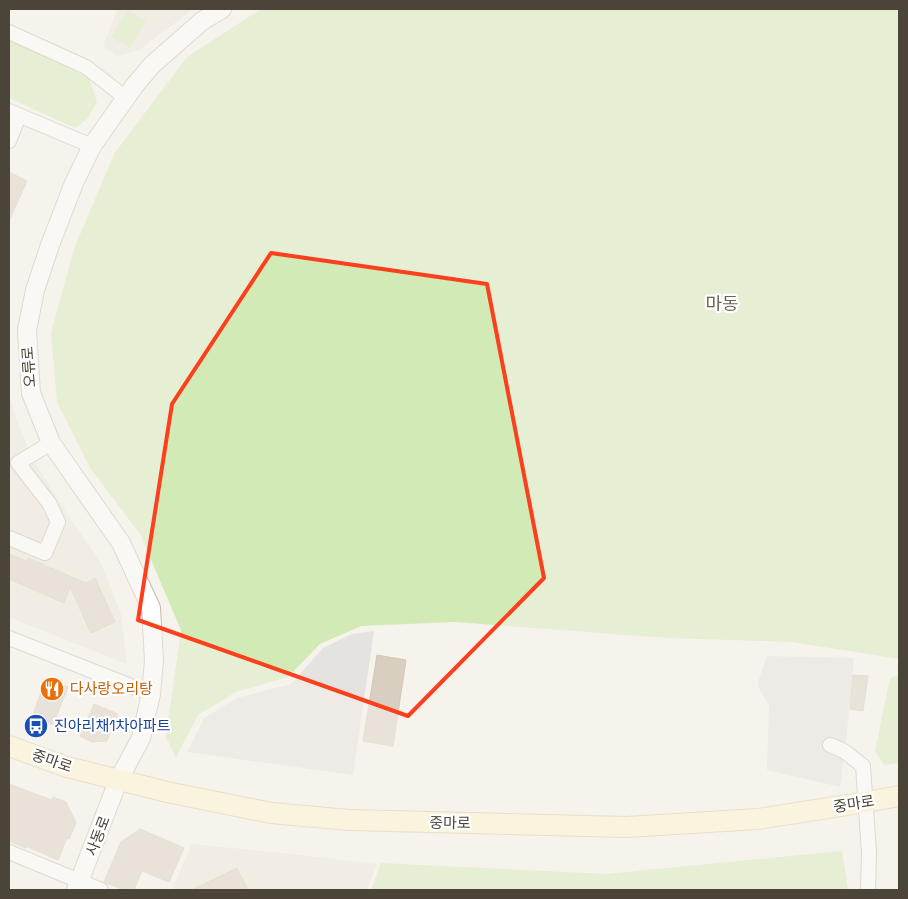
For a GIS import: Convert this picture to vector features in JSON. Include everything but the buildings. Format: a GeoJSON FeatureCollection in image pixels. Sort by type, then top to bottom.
{"type":"FeatureCollection","features":[{"type":"Feature","properties":{"kind":"main road","name":"중마로"},"geometry":{"type":"LineString","coordinates":[[9,746],[68,767],[167,792],[271,814],[349,820],[626,827],[758,819],[899,796]]}},
{"type":"Feature","properties":{"kind":"street","name":"오류로"},"geometry":{"type":"LineString","coordinates":[[118,781],[141,738],[151,694],[154,660],[151,608],[120,543],[51,443],[31,393],[27,330],[35,290],[50,245],[74,184],[92,146],[135,85],[152,65],[202,21],[222,9]]}},
{"type":"Feature","properties":{"kind":"street"},"geometry":{"type":"LineString","coordinates":[[9,32],[86,67],[126,98]]}},
{"type":"Feature","properties":{"kind":"street"},"geometry":{"type":"LineString","coordinates":[[9,141],[14,114],[92,146]]}},
{"type":"Feature","properties":{"kind":"street"},"geometry":{"type":"LineString","coordinates":[[9,538],[45,553],[58,522],[49,503],[18,463],[51,443]]}},
{"type":"Feature","properties":{"kind":"street"},"geometry":{"type":"LineString","coordinates":[[9,638],[151,694]]}},
{"type":"Feature","properties":{"kind":"street"},"geometry":{"type":"LineString","coordinates":[[830,745],[844,751],[864,766],[870,853],[868,889]]}},
{"type":"Feature","properties":{"kind":"street","name":"사동로"},"geometry":{"type":"LineString","coordinates":[[78,886],[118,781]]}},
{"type":"Feature","properties":{"kind":"street"},"geometry":{"type":"LineString","coordinates":[[9,854],[78,886],[101,890]]}},
{"type":"Feature","properties":{"kind":"highlighted area"},"geometry":{"type":"Polygon","coordinates":[[[271,253],[487,284],[544,578],[408,716],[138,620],[172,404],[271,253]]]}},
{"type":"Feature","properties":{"kind":"shaded area"},"geometry":{"type":"Polygon","coordinates":[[[118,9],[193,9],[139,50],[117,56],[103,46],[118,9]]]}},
{"type":"Feature","properties":{"kind":"shaded area"},"geometry":{"type":"Polygon","coordinates":[[[9,396],[32,458],[101,563],[121,614],[127,664],[9,617],[9,396]]]}},
{"type":"Feature","properties":{"kind":"shaded area"},"geometry":{"type":"Polygon","coordinates":[[[374,631],[353,775],[187,752],[204,718],[237,698],[291,684],[323,648],[352,634],[374,631]]]}},
{"type":"Feature","properties":{"kind":"shaded area"},"geometry":{"type":"Polygon","coordinates":[[[767,656],[854,658],[840,787],[767,770],[769,706],[757,685],[767,656]]]}},
{"type":"Feature","properties":{"kind":"shaded area"},"geometry":{"type":"Polygon","coordinates":[[[192,844],[377,864],[367,890],[172,890],[192,844]]]}},
{"type":"Feature","properties":{"kind":"green space"},"geometry":{"type":"Polygon","coordinates":[[[261,9],[899,9],[899,659],[792,642],[667,638],[455,622],[361,626],[320,644],[288,677],[236,692],[198,715],[176,757],[166,737],[181,630],[140,534],[90,468],[57,402],[51,333],[74,249],[114,154],[187,57],[261,9]]]}},
{"type":"Feature","properties":{"kind":"green space"},"geometry":{"type":"Polygon","coordinates":[[[127,10],[146,21],[130,48],[111,37],[127,10]]]}},
{"type":"Feature","properties":{"kind":"green space"},"geometry":{"type":"Polygon","coordinates":[[[9,38],[89,78],[97,102],[87,119],[75,128],[9,98],[9,38]]]}},
{"type":"Feature","properties":{"kind":"green space"},"geometry":{"type":"Polygon","coordinates":[[[899,675],[899,763],[884,765],[875,751],[890,678],[899,675]]]}},
{"type":"Feature","properties":{"kind":"green space"},"geometry":{"type":"Polygon","coordinates":[[[842,851],[848,890],[371,890],[381,863],[606,874],[842,851]]]}},
{"type":"Feature","properties":{"kind":"place","name":"다사랑오리탕"},"geometry":{"type":"Point","coordinates":[52,689]}},
{"type":"Feature","properties":{"kind":"place","name":"진아리채1차아파트"},"geometry":{"type":"Point","coordinates":[36,726]}},
{"type":"Feature","properties":{"kind":"district","name":"마동"},"geometry":{"type":"Point","coordinates":[722,304]}}]}
